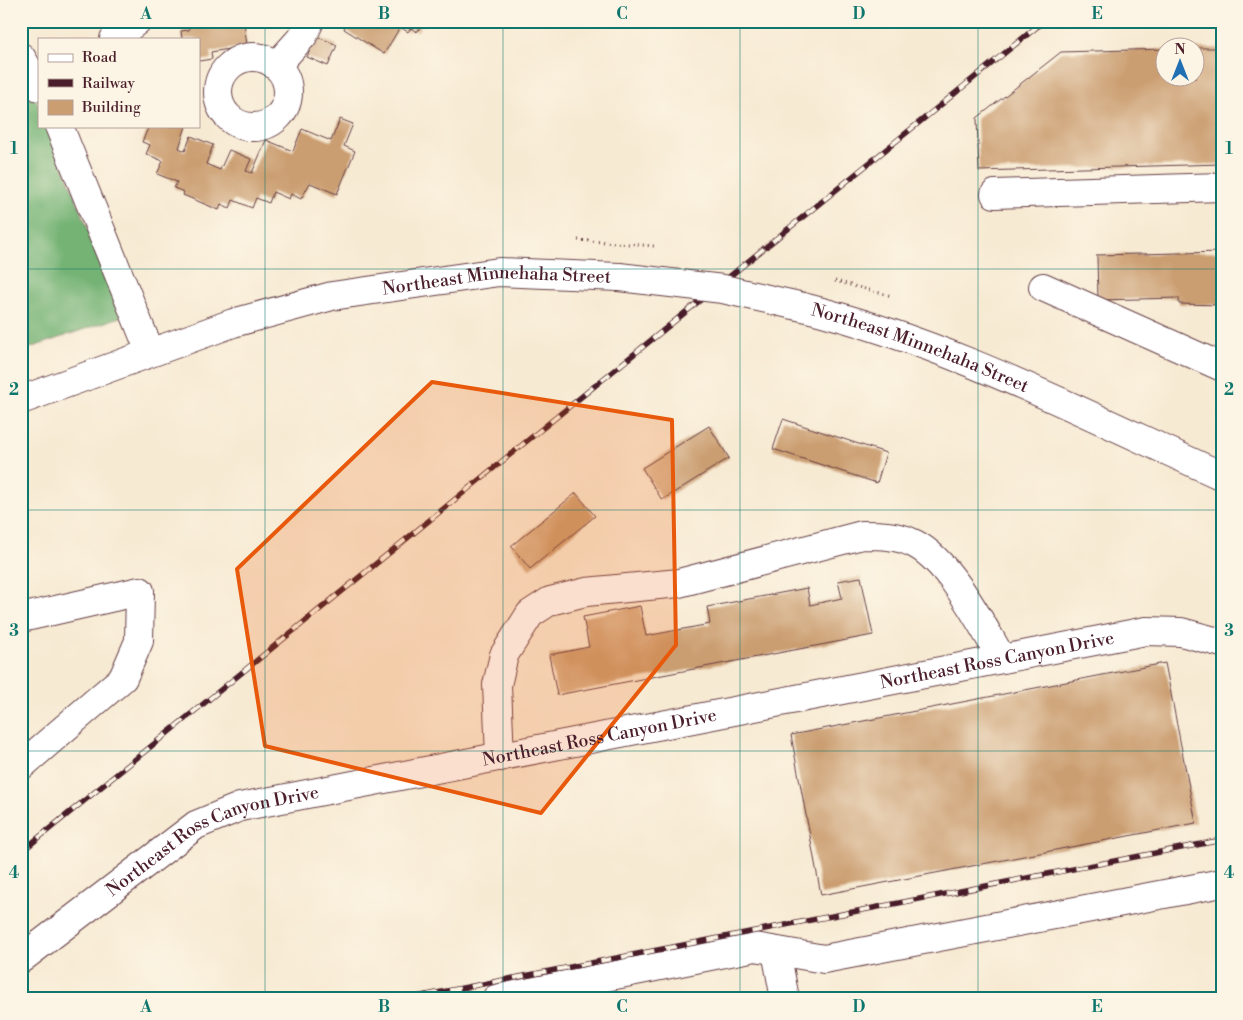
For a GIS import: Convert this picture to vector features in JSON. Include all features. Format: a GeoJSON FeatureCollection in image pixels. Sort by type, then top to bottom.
{"type":"FeatureCollection","features":[{"type":"Feature","properties":{"kind":"main road"},"geometry":{"type":"LineString","coordinates":[[115,38],[136,21]]}},
{"type":"Feature","properties":{"kind":"main road"},"geometry":{"type":"LineString","coordinates":[[276,66],[303,36],[310,21]]}},
{"type":"Feature","properties":{"kind":"main road"},"geometry":{"type":"LineString","coordinates":[[21,57],[38,84]]}},
{"type":"Feature","properties":{"kind":"main road"},"geometry":{"type":"LineString","coordinates":[[60,128],[150,352]]}},
{"type":"Feature","properties":{"kind":"main road"},"geometry":{"type":"LineString","coordinates":[[995,194],[1222,187]]}},
{"type":"Feature","properties":{"kind":"main road","name":"Northeast Minnehaha Street"},"geometry":{"type":"LineString","coordinates":[[21,400],[233,323],[332,296],[499,272],[618,277],[723,290],[859,320],[987,371],[1222,476]]}},
{"type":"Feature","properties":{"kind":"main road"},"geometry":{"type":"LineString","coordinates":[[1043,287],[1222,366]]}},
{"type":"Feature","properties":{"kind":"main road"},"geometry":{"type":"LineString","coordinates":[[500,757],[497,685],[504,655],[530,614],[550,601],[586,592],[679,584],[862,535],[888,535],[915,544],[942,567],[976,613],[1002,659]]}},
{"type":"Feature","properties":{"kind":"main road"},"geometry":{"type":"LineString","coordinates":[[21,618],[140,591],[139,641],[124,678],[21,766]]}},
{"type":"Feature","properties":{"kind":"main road","name":"Northeast Ross Canyon Drive"},"geometry":{"type":"LineString","coordinates":[[21,959],[196,825],[240,807],[1146,631],[1181,632],[1222,643]]}},
{"type":"Feature","properties":{"kind":"main road"},"geometry":{"type":"LineString","coordinates":[[496,999],[754,947],[824,959],[1222,883]]}},
{"type":"Feature","properties":{"kind":"main road"},"geometry":{"type":"LineString","coordinates":[[776,951],[785,999]]}},
{"type":"Feature","properties":{"kind":"path"},"geometry":{"type":"LineString","coordinates":[[578,240],[654,246]]}},
{"type":"Feature","properties":{"kind":"path"},"geometry":{"type":"LineString","coordinates":[[835,281],[892,296]]}},
{"type":"Feature","properties":{"kind":"highlighted area"},"geometry":{"type":"Polygon","coordinates":[[[432,382],[672,420],[676,645],[541,813],[265,746],[237,569],[432,382]]]}},
{"type":"Feature","properties":{"kind":"green space"},"geometry":{"type":"Polygon","coordinates":[[[21,69],[38,104],[38,128],[48,128],[123,316],[21,351],[21,69]]]}},
{"type":"Feature","properties":{"kind":"building"},"geometry":{"type":"Polygon","coordinates":[[[188,21],[231,21],[231,25],[244,22],[247,46],[211,52],[212,59],[200,61],[200,38],[182,38],[181,31],[189,30],[188,21]]]}},
{"type":"Feature","properties":{"kind":"building"},"geometry":{"type":"Polygon","coordinates":[[[335,21],[428,21],[425,26],[422,24],[417,32],[411,28],[408,32],[400,27],[384,54],[344,29],[345,27],[335,21]]]}},
{"type":"Feature","properties":{"kind":"building"},"geometry":{"type":"Polygon","coordinates":[[[316,36],[337,45],[328,66],[307,57],[316,36]]]}},
{"type":"Feature","properties":{"kind":"building"},"geometry":{"type":"Polygon","coordinates":[[[1206,48],[1222,48],[1222,164],[979,171],[977,118],[1061,52],[1156,49],[1156,88],[1206,88],[1206,48]]]}},
{"type":"Feature","properties":{"kind":"building"},"geometry":{"type":"Polygon","coordinates":[[[340,119],[353,124],[344,146],[355,151],[337,194],[310,183],[301,199],[291,194],[289,199],[273,192],[269,203],[256,198],[252,208],[233,200],[230,208],[221,204],[219,210],[183,195],[184,192],[174,188],[177,182],[157,174],[163,161],[146,154],[150,145],[142,142],[148,128],[185,128],[179,148],[185,151],[191,136],[213,145],[206,164],[220,170],[229,150],[251,159],[246,171],[252,173],[266,140],[293,151],[302,129],[331,141],[340,119]]]}},
{"type":"Feature","properties":{"kind":"building"},"geometry":{"type":"Polygon","coordinates":[[[1222,252],[1222,305],[1179,304],[1179,298],[1098,300],[1097,255],[1222,252]]]}},
{"type":"Feature","properties":{"kind":"building"},"geometry":{"type":"Polygon","coordinates":[[[783,419],[886,453],[877,483],[773,449],[783,419]]]}},
{"type":"Feature","properties":{"kind":"building"},"geometry":{"type":"Polygon","coordinates":[[[709,426],[729,458],[662,500],[642,468],[709,426]]]}},
{"type":"Feature","properties":{"kind":"building"},"geometry":{"type":"Polygon","coordinates":[[[576,493],[595,516],[530,569],[511,546],[576,493]]]}},
{"type":"Feature","properties":{"kind":"building"},"geometry":{"type":"Polygon","coordinates":[[[861,577],[873,635],[557,695],[549,655],[589,647],[583,617],[640,606],[646,636],[710,624],[707,607],[807,588],[810,605],[842,598],[838,581],[861,577]]]}},
{"type":"Feature","properties":{"kind":"building"},"geometry":{"type":"Polygon","coordinates":[[[1165,663],[1196,823],[821,895],[791,735],[1165,663]]]}},
{"type":"Feature","properties":{"kind":"railway"},"geometry":{"type":"LineString","coordinates":[[21,852],[1044,21]]}},
{"type":"Feature","properties":{"kind":"railway"},"geometry":{"type":"LineString","coordinates":[[406,999],[1222,840]]}}]}
